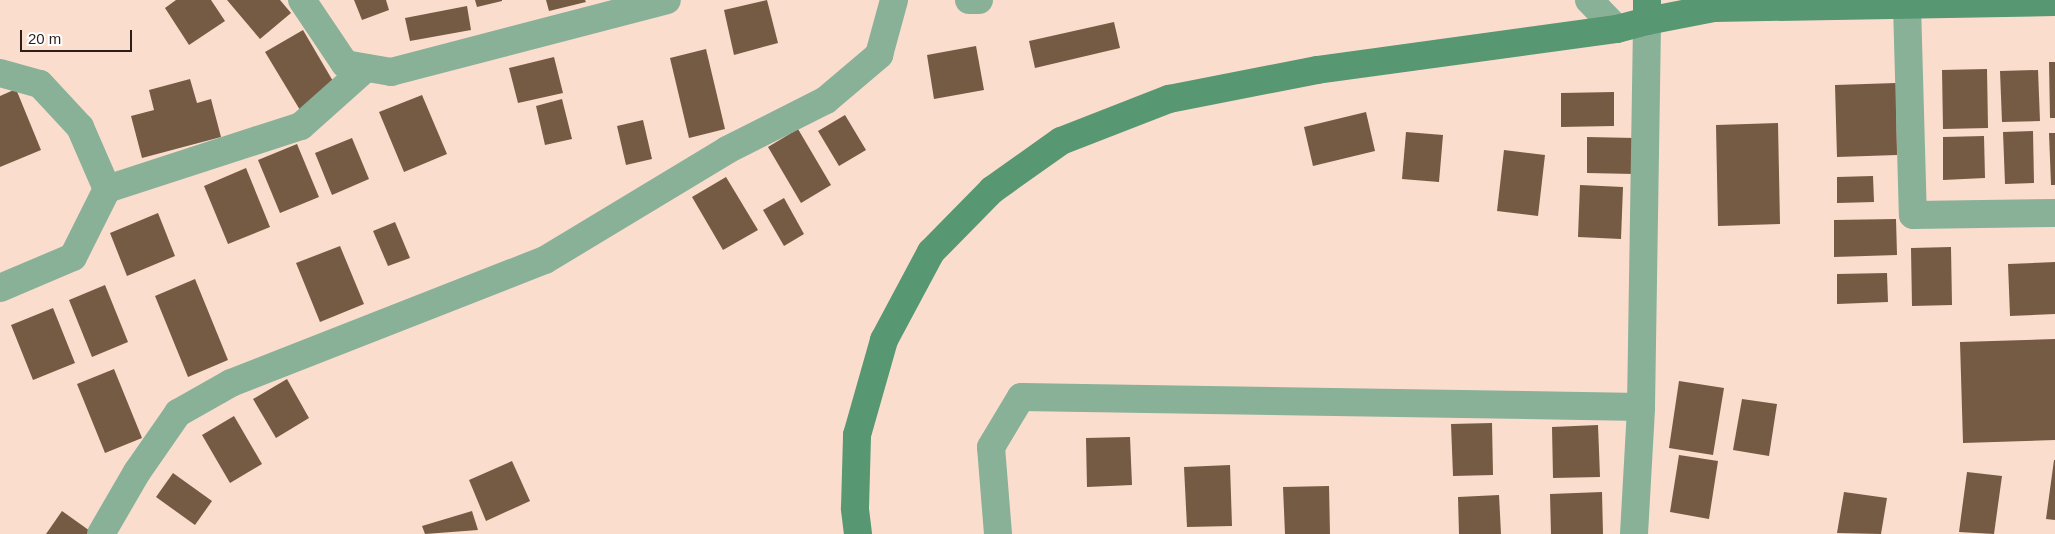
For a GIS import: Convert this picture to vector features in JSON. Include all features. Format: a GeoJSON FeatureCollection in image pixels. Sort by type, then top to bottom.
{"type":"FeatureCollection","features":[{"type":"Feature","properties":{"kind":"street"},"geometry":{"type":"LineString","coordinates":[[302,0],[345,64],[391,72],[667,0]]}},
{"type":"Feature","properties":{"kind":"street"},"geometry":{"type":"LineString","coordinates":[[101,534],[137,472],[178,413],[231,383],[545,260],[727,150],[826,100],[879,55],[894,0]]}},
{"type":"Feature","properties":{"kind":"street"},"geometry":{"type":"LineString","coordinates":[[969,0],[979,0]]}},
{"type":"Feature","properties":{"kind":"street"},"geometry":{"type":"LineString","coordinates":[[1589,0],[1617,29]]}},
{"type":"Feature","properties":{"kind":"street"},"geometry":{"type":"LineString","coordinates":[[858,534],[855,508],[857,434],[884,340],[931,252],[992,190],[1061,141],[1168,99],[1317,70],[1617,29],[1647,10],[1916,3],[2055,2]]}},
{"type":"Feature","properties":{"kind":"street"},"geometry":{"type":"LineString","coordinates":[[1916,3],[1913,215],[2055,213]]}},
{"type":"Feature","properties":{"kind":"street"},"geometry":{"type":"LineString","coordinates":[[1634,534],[1641,407],[1647,10]]}},
{"type":"Feature","properties":{"kind":"street"},"geometry":{"type":"LineString","coordinates":[[0,288],[73,257],[106,189],[301,126],[366,68]]}},
{"type":"Feature","properties":{"kind":"street"},"geometry":{"type":"LineString","coordinates":[[0,73],[40,84],[80,127],[106,189]]}},
{"type":"Feature","properties":{"kind":"street"},"geometry":{"type":"LineString","coordinates":[[998,534],[991,447],[1021,397],[1641,407]]}},
{"type":"Feature","properties":{"kind":"building"},"geometry":{"type":"Polygon","coordinates":[[[176,0],[211,0],[225,21],[189,45],[165,8],[176,0]]]}},
{"type":"Feature","properties":{"kind":"building"},"geometry":{"type":"Polygon","coordinates":[[[227,0],[280,0],[291,13],[260,39],[227,0]]]}},
{"type":"Feature","properties":{"kind":"building"},"geometry":{"type":"Polygon","coordinates":[[[354,0],[386,0],[389,10],[362,20],[354,0]]]}},
{"type":"Feature","properties":{"kind":"building"},"geometry":{"type":"Polygon","coordinates":[[[475,0],[502,0],[502,1],[477,7],[475,0]]]}},
{"type":"Feature","properties":{"kind":"building"},"geometry":{"type":"Polygon","coordinates":[[[546,0],[585,0],[586,2],[549,11],[546,0]]]}},
{"type":"Feature","properties":{"kind":"building"},"geometry":{"type":"Polygon","coordinates":[[[767,0],[778,43],[734,55],[724,10],[767,0]]]}},
{"type":"Feature","properties":{"kind":"building"},"geometry":{"type":"Polygon","coordinates":[[[467,6],[471,30],[410,41],[405,18],[467,6]]]}},
{"type":"Feature","properties":{"kind":"building"},"geometry":{"type":"Polygon","coordinates":[[[1114,22],[1120,48],[1035,68],[1029,41],[1114,22]]]}},
{"type":"Feature","properties":{"kind":"building"},"geometry":{"type":"Polygon","coordinates":[[[303,30],[337,88],[300,110],[265,52],[303,30]]]}},
{"type":"Feature","properties":{"kind":"building"},"geometry":{"type":"Polygon","coordinates":[[[976,46],[984,90],[934,99],[927,55],[976,46]]]}},
{"type":"Feature","properties":{"kind":"building"},"geometry":{"type":"Polygon","coordinates":[[[706,49],[725,129],[689,138],[670,58],[706,49]]]}},
{"type":"Feature","properties":{"kind":"building"},"geometry":{"type":"Polygon","coordinates":[[[554,57],[563,93],[518,103],[509,68],[554,57]]]}},
{"type":"Feature","properties":{"kind":"building"},"geometry":{"type":"Polygon","coordinates":[[[2049,62],[2055,62],[2055,118],[2050,118],[2049,62]]]}},
{"type":"Feature","properties":{"kind":"building"},"geometry":{"type":"Polygon","coordinates":[[[1987,69],[1988,128],[1943,129],[1942,70],[1987,69]]]}},
{"type":"Feature","properties":{"kind":"building"},"geometry":{"type":"Polygon","coordinates":[[[2038,70],[2040,121],[2002,122],[2000,71],[2038,70]]]}},
{"type":"Feature","properties":{"kind":"building"},"geometry":{"type":"Polygon","coordinates":[[[190,79],[197,103],[211,99],[221,137],[142,158],[131,116],[154,110],[149,90],[190,79]]]}},
{"type":"Feature","properties":{"kind":"building"},"geometry":{"type":"Polygon","coordinates":[[[1896,83],[1897,155],[1837,157],[1835,85],[1896,83]]]}},
{"type":"Feature","properties":{"kind":"building"},"geometry":{"type":"Polygon","coordinates":[[[16,89],[41,150],[0,167],[0,96],[16,89]]]}},
{"type":"Feature","properties":{"kind":"building"},"geometry":{"type":"Polygon","coordinates":[[[1614,92],[1614,126],[1561,127],[1561,93],[1614,92]]]}},
{"type":"Feature","properties":{"kind":"building"},"geometry":{"type":"Polygon","coordinates":[[[422,95],[447,154],[404,172],[379,112],[422,95]]]}},
{"type":"Feature","properties":{"kind":"building"},"geometry":{"type":"Polygon","coordinates":[[[562,99],[572,139],[545,145],[536,106],[562,99]]]}},
{"type":"Feature","properties":{"kind":"building"},"geometry":{"type":"Polygon","coordinates":[[[1366,112],[1375,151],[1313,166],[1304,127],[1366,112]]]}},
{"type":"Feature","properties":{"kind":"building"},"geometry":{"type":"Polygon","coordinates":[[[845,115],[866,150],[839,166],[818,131],[845,115]]]}},
{"type":"Feature","properties":{"kind":"building"},"geometry":{"type":"Polygon","coordinates":[[[643,120],[652,159],[626,165],[617,126],[643,120]]]}},
{"type":"Feature","properties":{"kind":"building"},"geometry":{"type":"Polygon","coordinates":[[[1778,123],[1780,224],[1718,226],[1716,125],[1778,123]]]}},
{"type":"Feature","properties":{"kind":"building"},"geometry":{"type":"Polygon","coordinates":[[[798,129],[831,185],[801,203],[768,147],[798,129]]]}},
{"type":"Feature","properties":{"kind":"building"},"geometry":{"type":"Polygon","coordinates":[[[2033,131],[2034,183],[2005,184],[2003,132],[2033,131]]]}},
{"type":"Feature","properties":{"kind":"building"},"geometry":{"type":"Polygon","coordinates":[[[1406,132],[1443,135],[1439,182],[1402,179],[1406,132]]]}},
{"type":"Feature","properties":{"kind":"building"},"geometry":{"type":"Polygon","coordinates":[[[2049,133],[2055,133],[2055,185],[2051,185],[2049,133]]]}},
{"type":"Feature","properties":{"kind":"building"},"geometry":{"type":"Polygon","coordinates":[[[1984,136],[1985,178],[1943,180],[1943,137],[1984,136]]]}},
{"type":"Feature","properties":{"kind":"building"},"geometry":{"type":"Polygon","coordinates":[[[1587,137],[1635,138],[1634,174],[1587,173],[1587,137]]]}},
{"type":"Feature","properties":{"kind":"building"},"geometry":{"type":"Polygon","coordinates":[[[352,138],[369,179],[332,195],[315,153],[352,138]]]}},
{"type":"Feature","properties":{"kind":"building"},"geometry":{"type":"Polygon","coordinates":[[[297,144],[319,197],[280,213],[258,160],[297,144]]]}},
{"type":"Feature","properties":{"kind":"building"},"geometry":{"type":"Polygon","coordinates":[[[1504,150],[1545,155],[1538,216],[1497,211],[1504,150]]]}},
{"type":"Feature","properties":{"kind":"building"},"geometry":{"type":"Polygon","coordinates":[[[246,168],[270,227],[228,244],[204,186],[246,168]]]}},
{"type":"Feature","properties":{"kind":"building"},"geometry":{"type":"Polygon","coordinates":[[[1873,176],[1874,202],[1837,203],[1837,177],[1873,176]]]}},
{"type":"Feature","properties":{"kind":"building"},"geometry":{"type":"Polygon","coordinates":[[[726,177],[758,230],[723,250],[692,197],[726,177]]]}},
{"type":"Feature","properties":{"kind":"building"},"geometry":{"type":"Polygon","coordinates":[[[1580,185],[1623,187],[1621,239],[1578,237],[1580,185]]]}},
{"type":"Feature","properties":{"kind":"building"},"geometry":{"type":"Polygon","coordinates":[[[784,198],[804,234],[784,246],[763,210],[784,198]]]}},
{"type":"Feature","properties":{"kind":"building"},"geometry":{"type":"Polygon","coordinates":[[[158,213],[175,256],[127,276],[110,233],[158,213]]]}},
{"type":"Feature","properties":{"kind":"building"},"geometry":{"type":"Polygon","coordinates":[[[1896,219],[1897,255],[1834,257],[1834,220],[1896,219]]]}},
{"type":"Feature","properties":{"kind":"building"},"geometry":{"type":"Polygon","coordinates":[[[395,222],[410,258],[388,266],[373,231],[395,222]]]}},
{"type":"Feature","properties":{"kind":"building"},"geometry":{"type":"Polygon","coordinates":[[[340,246],[364,304],[320,322],[296,263],[340,246]]]}},
{"type":"Feature","properties":{"kind":"building"},"geometry":{"type":"Polygon","coordinates":[[[1951,247],[1952,305],[1912,306],[1911,248],[1951,247]]]}},
{"type":"Feature","properties":{"kind":"building"},"geometry":{"type":"Polygon","coordinates":[[[2055,262],[2055,314],[2010,316],[2008,264],[2055,262]]]}},
{"type":"Feature","properties":{"kind":"building"},"geometry":{"type":"Polygon","coordinates":[[[1887,273],[1888,302],[1837,304],[1837,274],[1887,273]]]}},
{"type":"Feature","properties":{"kind":"building"},"geometry":{"type":"Polygon","coordinates":[[[195,279],[228,360],[188,377],[155,296],[195,279]]]}},
{"type":"Feature","properties":{"kind":"building"},"geometry":{"type":"Polygon","coordinates":[[[105,285],[128,342],[92,357],[69,300],[105,285]]]}},
{"type":"Feature","properties":{"kind":"building"},"geometry":{"type":"Polygon","coordinates":[[[53,308],[75,363],[33,380],[11,325],[53,308]]]}},
{"type":"Feature","properties":{"kind":"building"},"geometry":{"type":"Polygon","coordinates":[[[2055,339],[2055,440],[1963,443],[1960,342],[2055,339]]]}},
{"type":"Feature","properties":{"kind":"building"},"geometry":{"type":"Polygon","coordinates":[[[114,369],[142,438],[105,453],[77,384],[114,369]]]}},
{"type":"Feature","properties":{"kind":"building"},"geometry":{"type":"Polygon","coordinates":[[[287,379],[309,418],[276,438],[253,399],[287,379]]]}},
{"type":"Feature","properties":{"kind":"building"},"geometry":{"type":"Polygon","coordinates":[[[1679,381],[1724,388],[1713,455],[1669,448],[1679,381]]]}},
{"type":"Feature","properties":{"kind":"building"},"geometry":{"type":"Polygon","coordinates":[[[1742,399],[1777,404],[1769,456],[1733,450],[1742,399]]]}},
{"type":"Feature","properties":{"kind":"building"},"geometry":{"type":"Polygon","coordinates":[[[234,416],[262,464],[230,483],[202,435],[234,416]]]}},
{"type":"Feature","properties":{"kind":"building"},"geometry":{"type":"Polygon","coordinates":[[[1492,423],[1493,475],[1453,476],[1451,424],[1492,423]]]}},
{"type":"Feature","properties":{"kind":"building"},"geometry":{"type":"Polygon","coordinates":[[[1598,425],[1600,477],[1553,478],[1552,427],[1598,425]]]}},
{"type":"Feature","properties":{"kind":"building"},"geometry":{"type":"Polygon","coordinates":[[[1130,437],[1132,485],[1087,487],[1086,438],[1130,437]]]}},
{"type":"Feature","properties":{"kind":"building"},"geometry":{"type":"Polygon","coordinates":[[[1679,455],[1718,461],[1709,519],[1670,512],[1679,455]]]}},
{"type":"Feature","properties":{"kind":"building"},"geometry":{"type":"Polygon","coordinates":[[[2055,460],[2055,520],[2046,519],[2055,460]]]}},
{"type":"Feature","properties":{"kind":"building"},"geometry":{"type":"Polygon","coordinates":[[[512,461],[530,501],[486,521],[469,480],[512,461]]]}},
{"type":"Feature","properties":{"kind":"building"},"geometry":{"type":"Polygon","coordinates":[[[1230,465],[1232,526],[1187,527],[1184,467],[1230,465]]]}},
{"type":"Feature","properties":{"kind":"building"},"geometry":{"type":"Polygon","coordinates":[[[1967,472],[2002,476],[1994,534],[1959,532],[1967,472]]]}},
{"type":"Feature","properties":{"kind":"building"},"geometry":{"type":"Polygon","coordinates":[[[173,473],[212,501],[195,525],[156,497],[173,473]]]}},
{"type":"Feature","properties":{"kind":"building"},"geometry":{"type":"Polygon","coordinates":[[[1329,486],[1330,534],[1285,534],[1283,487],[1329,486]]]}},
{"type":"Feature","properties":{"kind":"building"},"geometry":{"type":"Polygon","coordinates":[[[1602,492],[1603,534],[1551,534],[1550,494],[1602,492]]]}},
{"type":"Feature","properties":{"kind":"building"},"geometry":{"type":"Polygon","coordinates":[[[1844,492],[1887,498],[1881,534],[1837,533],[1844,492]]]}},
{"type":"Feature","properties":{"kind":"building"},"geometry":{"type":"Polygon","coordinates":[[[1499,495],[1501,534],[1459,534],[1458,497],[1499,495]]]}},
{"type":"Feature","properties":{"kind":"building"},"geometry":{"type":"Polygon","coordinates":[[[62,511],[90,531],[87,534],[46,534],[62,511]]]}},
{"type":"Feature","properties":{"kind":"building"},"geometry":{"type":"Polygon","coordinates":[[[472,511],[478,530],[425,534],[422,526],[472,511]]]}}]}
